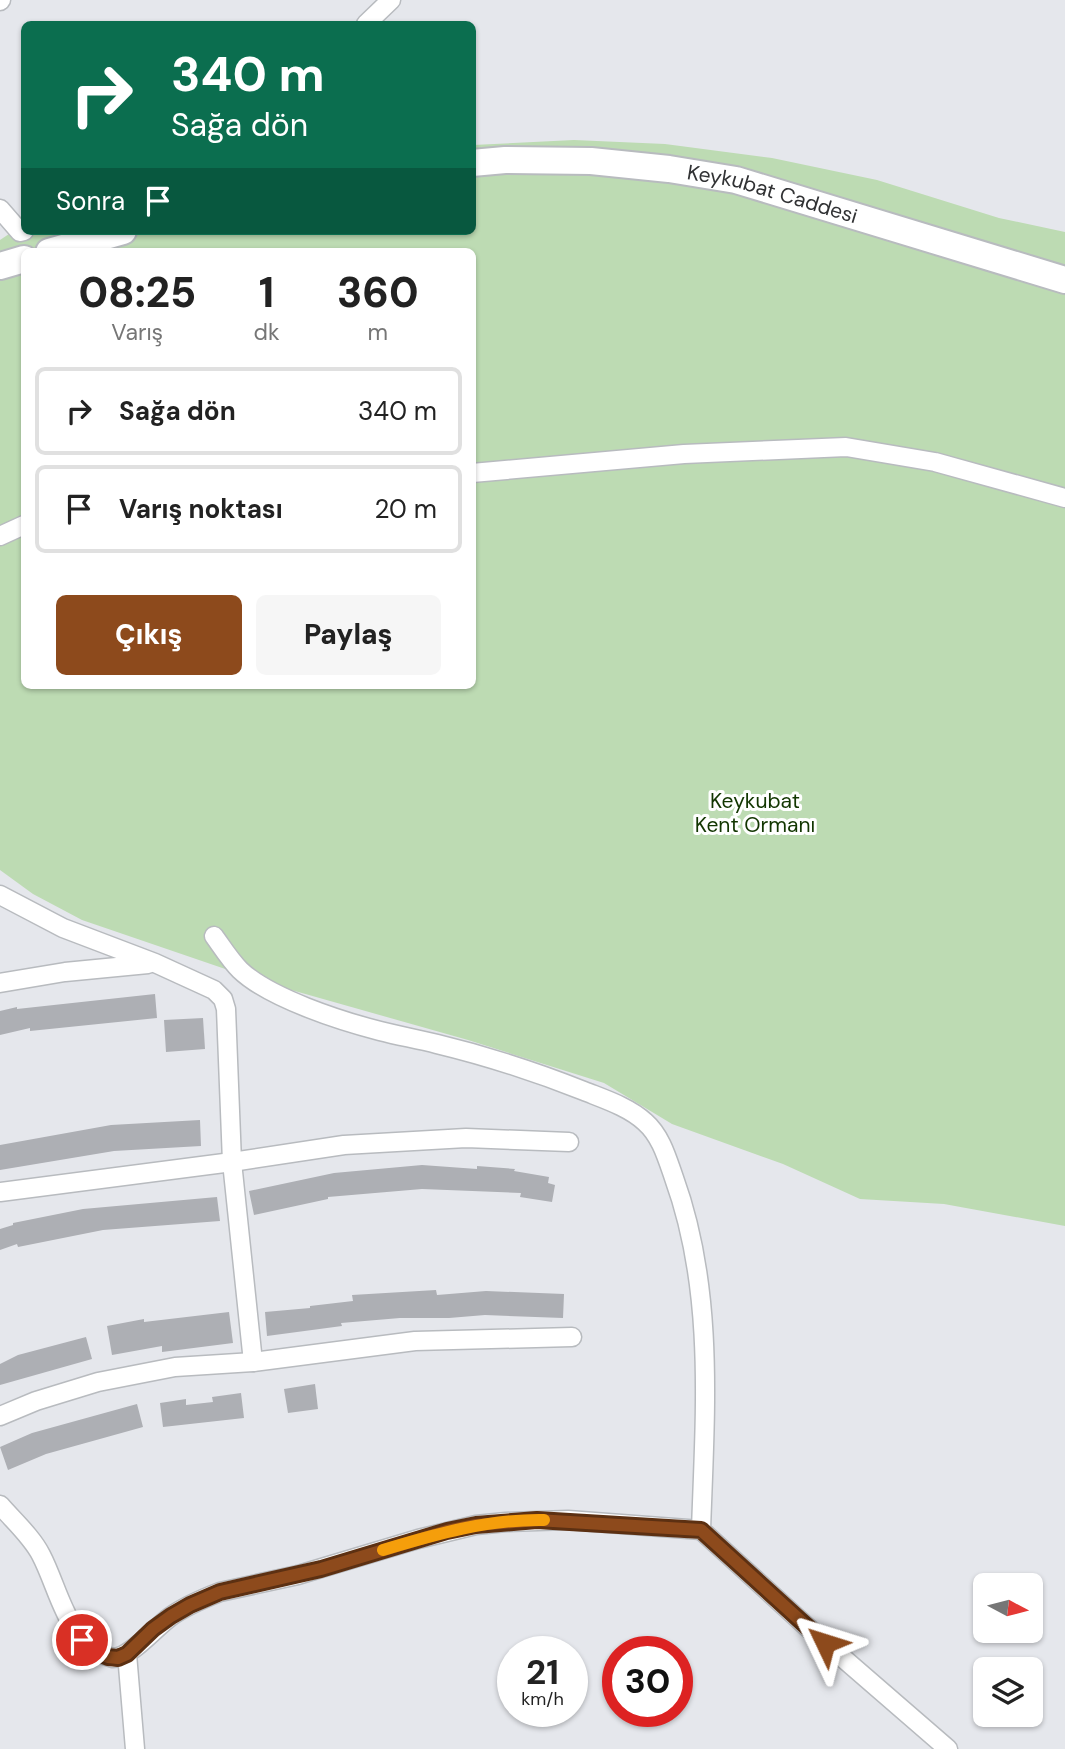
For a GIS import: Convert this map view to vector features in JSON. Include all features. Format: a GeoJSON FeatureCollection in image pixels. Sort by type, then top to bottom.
{"type":"FeatureCollection","features":[{"type":"Feature","properties":{"kind":"street"},"geometry":{"type":"LineString","coordinates":[[369,21],[391,0]]}},
{"type":"Feature","properties":{"kind":"street","name":"Keykubat Caddesi"},"geometry":{"type":"LineString","coordinates":[[476,163],[516,160],[592,161],[669,169],[736,180],[1065,280]]}},
{"type":"Feature","properties":{"kind":"street"},"geometry":{"type":"LineString","coordinates":[[0,209],[21,230]]}},
{"type":"Feature","properties":{"kind":"street"},"geometry":{"type":"LineString","coordinates":[[26,235],[37,248]]}},
{"type":"Feature","properties":{"kind":"street"},"geometry":{"type":"LineString","coordinates":[[63,248],[109,235]]}},
{"type":"Feature","properties":{"kind":"street"},"geometry":{"type":"LineString","coordinates":[[0,266],[21,260]]}},
{"type":"Feature","properties":{"kind":"street"},"geometry":{"type":"LineString","coordinates":[[476,473],[684,454],[846,447],[935,462],[1065,498]]}},
{"type":"Feature","properties":{"kind":"street"},"geometry":{"type":"LineString","coordinates":[[0,536],[21,526]]}},
{"type":"Feature","properties":{"kind":"street"},"geometry":{"type":"LineString","coordinates":[[0,895],[63,928],[214,990],[225,1003],[232,1162],[253,1362]]}},
{"type":"Feature","properties":{"kind":"street"},"geometry":{"type":"LineString","coordinates":[[214,936],[235,965],[247,976],[300,1004],[357,1025],[462,1050],[532,1071],[627,1110],[653,1130],[677,1185],[695,1255],[700,1289],[705,1358],[701,1530]]}},
{"type":"Feature","properties":{"kind":"street"},"geometry":{"type":"LineString","coordinates":[[0,983],[65,972],[155,964]]}},
{"type":"Feature","properties":{"kind":"street"},"geometry":{"type":"LineString","coordinates":[[0,1192],[344,1145],[466,1138],[569,1142]]}},
{"type":"Feature","properties":{"kind":"street"},"geometry":{"type":"LineString","coordinates":[[0,1416],[66,1391],[136,1373],[214,1363],[253,1362],[415,1341],[572,1337]]}},
{"type":"Feature","properties":{"kind":"street"},"geometry":{"type":"LineString","coordinates":[[0,1505],[40,1552],[71,1624],[82,1640],[96,1652],[118,1658],[127,1654],[171,1616],[212,1595],[345,1562],[447,1531],[476,1525],[537,1520],[701,1530],[806,1626],[948,1749]]}},
{"type":"Feature","properties":{"kind":"street"},"geometry":{"type":"LineString","coordinates":[[127,1654],[135,1749]]}},
{"type":"Feature","properties":{"kind":"green space","name":"Keykubat Kent Ormanı"},"geometry":{"type":"Polygon","coordinates":[[[574,140],[665,144],[772,158],[877,180],[999,218],[1065,232],[1065,1226],[944,1204],[860,1199],[783,1164],[672,1124],[604,1083],[468,1040],[263,982],[82,920],[33,894],[0,870],[0,240],[21,226],[21,235],[476,235],[476,145],[574,140]]]}},
{"type":"Feature","properties":{"kind":"building"},"geometry":{"type":"Polygon","coordinates":[[[155,994],[157,1018],[30,1031],[30,1028],[0,1035],[0,1011],[17,1007],[155,994]]]}},
{"type":"Feature","properties":{"kind":"building"},"geometry":{"type":"Polygon","coordinates":[[[203,1018],[205,1049],[166,1052],[164,1020],[203,1018]]]}},
{"type":"Feature","properties":{"kind":"building"},"geometry":{"type":"Polygon","coordinates":[[[200,1120],[201,1146],[114,1151],[0,1170],[0,1145],[111,1125],[200,1120]]]}},
{"type":"Feature","properties":{"kind":"building"},"geometry":{"type":"Polygon","coordinates":[[[422,1165],[515,1169],[514,1171],[549,1177],[548,1183],[555,1185],[552,1202],[520,1197],[521,1193],[422,1189],[328,1197],[254,1215],[249,1191],[334,1173],[422,1165]]]}},
{"type":"Feature","properties":{"kind":"building"},"geometry":{"type":"Polygon","coordinates":[[[217,1197],[220,1221],[103,1230],[18,1247],[17,1244],[0,1250],[0,1229],[13,1223],[83,1209],[217,1197]]]}},
{"type":"Feature","properties":{"kind":"building"},"geometry":{"type":"Polygon","coordinates":[[[436,1290],[437,1295],[486,1291],[564,1294],[563,1318],[485,1315],[400,1318],[341,1323],[342,1326],[267,1336],[265,1312],[353,1301],[352,1295],[436,1290]]]}},
{"type":"Feature","properties":{"kind":"building"},"geometry":{"type":"Polygon","coordinates":[[[229,1312],[233,1343],[162,1352],[162,1346],[112,1355],[107,1326],[144,1319],[144,1322],[229,1312]]]}},
{"type":"Feature","properties":{"kind":"building"},"geometry":{"type":"Polygon","coordinates":[[[86,1337],[92,1359],[0,1385],[0,1364],[18,1355],[86,1337]]]}},
{"type":"Feature","properties":{"kind":"building"},"geometry":{"type":"Polygon","coordinates":[[[315,1384],[318,1409],[288,1413],[284,1389],[315,1384]]]}},
{"type":"Feature","properties":{"kind":"building"},"geometry":{"type":"Polygon","coordinates":[[[241,1393],[244,1418],[163,1427],[160,1403],[186,1399],[186,1405],[213,1402],[212,1397],[241,1393]]]}},
{"type":"Feature","properties":{"kind":"building"},"geometry":{"type":"Polygon","coordinates":[[[137,1404],[143,1427],[46,1454],[8,1470],[0,1447],[32,1433],[137,1404]]]}},
{"type":"Feature","properties":{"kind":"slow traffic"},"geometry":{"type":"LineString","coordinates":[[383,1550],[476,1525],[544,1520]]}},
{"type":"Feature","properties":{"kind":"route"},"geometry":{"type":"LineString","coordinates":[[82,1640],[96,1652],[118,1658],[127,1654],[171,1616],[220,1592],[321,1569],[418,1539],[476,1525],[568,1520],[701,1530],[825,1643]]}}]}
